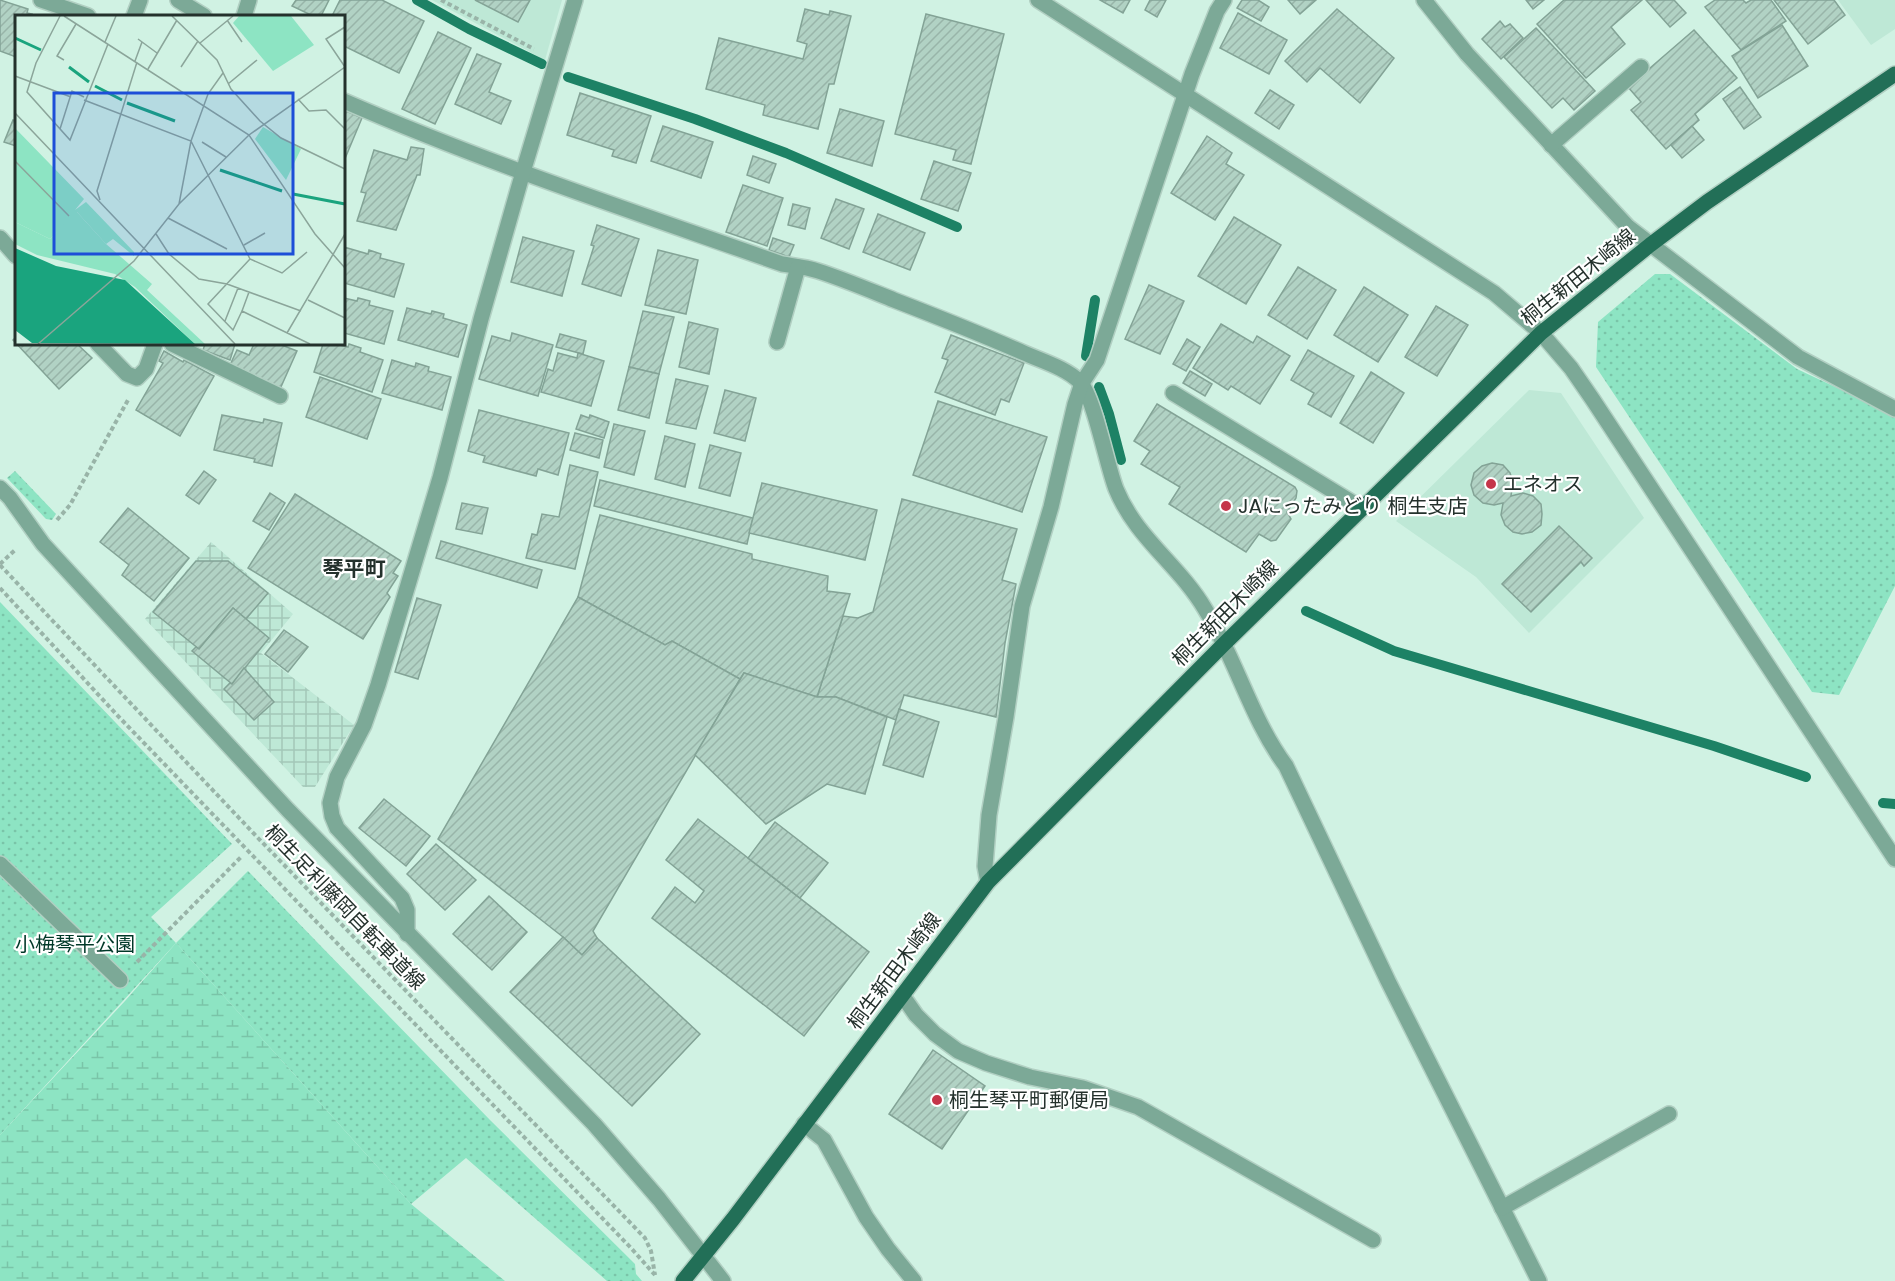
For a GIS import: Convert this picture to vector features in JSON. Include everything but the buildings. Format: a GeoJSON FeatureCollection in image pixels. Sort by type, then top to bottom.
{"type":"FeatureCollection","features":[{"type":"Feature","properties":{"kind":"main road","name":"桐生新田木崎線"},"geometry":{"type":"LineString","coordinates":[[682,1281],[734,1219],[988,882],[1223,645],[1541,333],[1650,244],[1895,74]]}},
{"type":"Feature","properties":{"kind":"street"},"geometry":{"type":"LineString","coordinates":[[40,0],[85,15]]}},
{"type":"Feature","properties":{"kind":"street"},"geometry":{"type":"LineString","coordinates":[[134,15],[140,0]]}},
{"type":"Feature","properties":{"kind":"street"},"geometry":{"type":"LineString","coordinates":[[178,0],[202,15]]}},
{"type":"Feature","properties":{"kind":"street"},"geometry":{"type":"LineString","coordinates":[[244,15],[249,0]]}},
{"type":"Feature","properties":{"kind":"street"},"geometry":{"type":"LineString","coordinates":[[407,934],[408,910],[402,898],[337,828],[330,803],[337,777],[364,725],[382,674],[440,477],[523,172],[575,0]]}},
{"type":"Feature","properties":{"kind":"street"},"geometry":{"type":"LineString","coordinates":[[1038,0],[1494,293],[1541,333],[1571,368],[1593,400],[1895,859]]}},
{"type":"Feature","properties":{"kind":"street"},"geometry":{"type":"LineString","coordinates":[[988,882],[985,866],[988,815],[1006,717],[1022,606],[1051,507],[1082,383],[1097,360],[1186,94],[1217,11],[1224,0]]}},
{"type":"Feature","properties":{"kind":"street"},"geometry":{"type":"LineString","coordinates":[[1424,0],[1467,54],[1619,218],[1798,357],[1895,409]]}},
{"type":"Feature","properties":{"kind":"street"},"geometry":{"type":"LineString","coordinates":[[1551,145],[1641,67]]}},
{"type":"Feature","properties":{"kind":"street"},"geometry":{"type":"LineString","coordinates":[[345,101],[399,125],[523,172],[782,264],[816,270],[986,336],[1067,372],[1082,383],[1092,408],[1116,490],[1130,518],[1154,549],[1193,589],[1213,621],[1278,755],[1286,766],[1388,981],[1539,1281]]}},
{"type":"Feature","properties":{"kind":"street"},"geometry":{"type":"LineString","coordinates":[[0,238],[15,255]]}},
{"type":"Feature","properties":{"kind":"street"},"geometry":{"type":"LineString","coordinates":[[777,342],[798,267]]}},
{"type":"Feature","properties":{"kind":"street"},"geometry":{"type":"LineString","coordinates":[[99,345],[127,374],[137,378],[146,369],[155,345]]}},
{"type":"Feature","properties":{"kind":"street"},"geometry":{"type":"LineString","coordinates":[[174,345],[280,396]]}},
{"type":"Feature","properties":{"kind":"street"},"geometry":{"type":"LineString","coordinates":[[1173,393],[1361,508]]}},
{"type":"Feature","properties":{"kind":"street"},"geometry":{"type":"LineString","coordinates":[[0,488],[44,544],[288,810],[594,1124],[659,1198],[723,1281]]}},
{"type":"Feature","properties":{"kind":"street"},"geometry":{"type":"LineString","coordinates":[[0,864],[120,980]]}},
{"type":"Feature","properties":{"kind":"street"},"geometry":{"type":"LineString","coordinates":[[902,995],[916,1015],[935,1034],[958,1051],[1030,1077],[1083,1088],[1138,1107],[1373,1240]]}},
{"type":"Feature","properties":{"kind":"street"},"geometry":{"type":"LineString","coordinates":[[1502,1208],[1669,1114]]}},
{"type":"Feature","properties":{"kind":"street"},"geometry":{"type":"LineString","coordinates":[[804,1124],[824,1140],[866,1217],[914,1281]]}},
{"type":"Feature","properties":{"kind":"path"},"geometry":{"type":"LineString","coordinates":[[441,0],[556,60]]}},
{"type":"Feature","properties":{"kind":"path"},"geometry":{"type":"LineString","coordinates":[[63,513],[70,505],[130,397],[137,378]]}},
{"type":"Feature","properties":{"kind":"path"},"geometry":{"type":"LineString","coordinates":[[0,565],[5,560]]}},
{"type":"Feature","properties":{"kind":"path","name":"桐生足利藤岡自転車道線"},"geometry":{"type":"LineString","coordinates":[[0,565],[275,855],[645,1238],[651,1251],[655,1275],[118,716],[0,588]]}},
{"type":"Feature","properties":{"kind":"path"},"geometry":{"type":"LineString","coordinates":[[120,980],[242,856]]}},
{"type":"Feature","properties":{"kind":"shaded area"},"geometry":{"type":"Polygon","coordinates":[[[432,0],[562,0],[545,60],[432,0]]]}},
{"type":"Feature","properties":{"kind":"shaded area"},"geometry":{"type":"Polygon","coordinates":[[[1838,0],[1895,0],[1895,29],[1871,45],[1838,0]]]}},
{"type":"Feature","properties":{"kind":"shaded area"},"geometry":{"type":"Polygon","coordinates":[[[1529,390],[1561,393],[1644,518],[1529,633],[1476,577],[1396,521],[1529,390]]]}},
{"type":"Feature","properties":{"kind":"shaded area"},"geometry":{"type":"Polygon","coordinates":[[[211,542],[293,614],[261,653],[354,725],[315,787],[303,787],[145,619],[211,542]]]}},
{"type":"Feature","properties":{"kind":"green space"},"geometry":{"type":"Polygon","coordinates":[[[1655,274],[1670,274],[1797,369],[1895,415],[1895,586],[1839,695],[1812,692],[1596,367],[1598,322],[1655,274]]]}},
{"type":"Feature","properties":{"kind":"green space"},"geometry":{"type":"Polygon","coordinates":[[[15,471],[56,514],[52,520],[46,519],[7,478],[15,471]]]}},
{"type":"Feature","properties":{"kind":"green space","name":"小梅琴平公園"},"geometry":{"type":"Polygon","coordinates":[[[0,602],[232,844],[151,917],[176,943],[0,1135],[0,602]]]}},
{"type":"Feature","properties":{"kind":"green space"},"geometry":{"type":"Polygon","coordinates":[[[248,871],[490,1120],[635,1264],[636,1274],[642,1281],[607,1281],[466,1158],[411,1204],[176,943],[248,871]]]}},
{"type":"Feature","properties":{"kind":"green space"},"geometry":{"type":"Polygon","coordinates":[[[176,943],[411,1204],[505,1281],[0,1281],[0,1135],[176,943]]]}},
{"type":"Feature","properties":{"kind":"waterway"},"geometry":{"type":"LineString","coordinates":[[417,0],[469,29],[542,64]]}},
{"type":"Feature","properties":{"kind":"waterway"},"geometry":{"type":"LineString","coordinates":[[568,77],[695,119],[786,153],[957,227]]}},
{"type":"Feature","properties":{"kind":"waterway"},"geometry":{"type":"LineString","coordinates":[[1086,356],[1095,300]]}},
{"type":"Feature","properties":{"kind":"waterway"},"geometry":{"type":"LineString","coordinates":[[1099,387],[1121,460]]}},
{"type":"Feature","properties":{"kind":"waterway"},"geometry":{"type":"LineString","coordinates":[[1306,611],[1394,651],[1714,746],[1806,777]]}},
{"type":"Feature","properties":{"kind":"waterway"},"geometry":{"type":"LineString","coordinates":[[1883,803],[1895,804]]}},
{"type":"Feature","properties":{"kind":"place","name":"エネオス"},"geometry":{"type":"Point","coordinates":[1491,484]}},
{"type":"Feature","properties":{"kind":"place","name":"JAにったみどり 桐生支店"},"geometry":{"type":"Point","coordinates":[1226,506]}},
{"type":"Feature","properties":{"kind":"place","name":"桐生琴平町郵便局"},"geometry":{"type":"Point","coordinates":[937,1100]}},
{"type":"Feature","properties":{"kind":"district","name":"琴平町"},"geometry":{"type":"Point","coordinates":[354,569]}}]}
